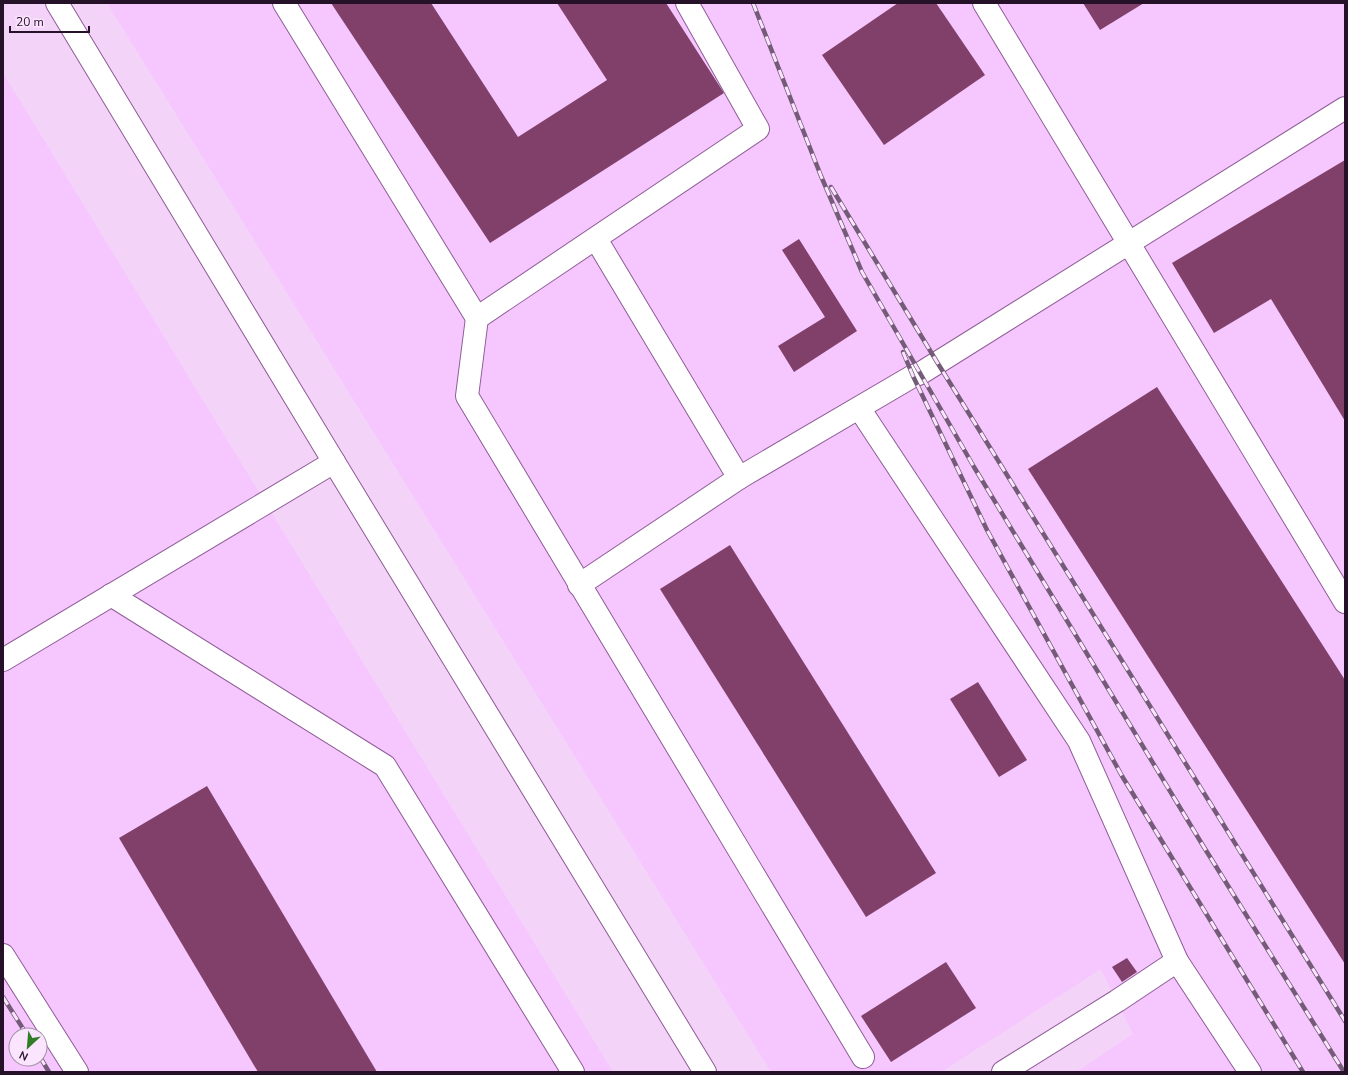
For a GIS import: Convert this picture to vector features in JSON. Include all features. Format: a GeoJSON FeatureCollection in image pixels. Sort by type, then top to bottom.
{"type":"FeatureCollection","features":[{"type":"Feature","properties":{"kind":"lane"},"geometry":{"type":"LineString","coordinates":[[57,3],[705,1072]]}},
{"type":"Feature","properties":{"kind":"lane"},"geometry":{"type":"LineString","coordinates":[[284,3],[477,318],[467,396],[863,1057]]}},
{"type":"Feature","properties":{"kind":"lane"},"geometry":{"type":"LineString","coordinates":[[477,318],[758,129],[687,3]]}},
{"type":"Feature","properties":{"kind":"lane"},"geometry":{"type":"LineString","coordinates":[[984,3],[1345,602]]}},
{"type":"Feature","properties":{"kind":"lane"},"geometry":{"type":"LineString","coordinates":[[580,585],[739,478],[913,376],[921,374],[1345,108]]}},
{"type":"Feature","properties":{"kind":"lane"},"geometry":{"type":"LineString","coordinates":[[596,239],[739,478]]}},
{"type":"Feature","properties":{"kind":"lane"},"geometry":{"type":"LineString","coordinates":[[859,408],[1078,741],[1177,961],[1250,1072]]}},
{"type":"Feature","properties":{"kind":"lane"},"geometry":{"type":"LineString","coordinates":[[3,660],[334,462]]}},
{"type":"Feature","properties":{"kind":"lane"},"geometry":{"type":"LineString","coordinates":[[111,595],[385,766],[573,1072]]}},
{"type":"Feature","properties":{"kind":"lane"},"geometry":{"type":"LineString","coordinates":[[3,955],[77,1072]]}},
{"type":"Feature","properties":{"kind":"lane"},"geometry":{"type":"LineString","coordinates":[[1003,1072],[1030,1065],[1117,1000],[1177,961]]}},
{"type":"Feature","properties":{"kind":"shaded area"},"geometry":{"type":"Polygon","coordinates":[[[107,3],[1345,3],[1345,1072],[1076,1072],[1133,1034],[1101,969],[941,1072],[771,1072],[107,3]]]}},
{"type":"Feature","properties":{"kind":"shaded area"},"geometry":{"type":"Polygon","coordinates":[[[3,73],[613,1072],[3,1072],[3,73]]]}},
{"type":"Feature","properties":{"kind":"building"},"geometry":{"type":"Polygon","coordinates":[[[331,3],[431,3],[518,137],[607,80],[557,3],[666,3],[724,93],[490,243],[331,3]]]}},
{"type":"Feature","properties":{"kind":"building"},"geometry":{"type":"Polygon","coordinates":[[[898,3],[936,3],[985,75],[884,145],[822,55],[898,3]]]}},
{"type":"Feature","properties":{"kind":"building"},"geometry":{"type":"Polygon","coordinates":[[[1083,3],[1144,3],[1100,30],[1083,3]]]}},
{"type":"Feature","properties":{"kind":"building"},"geometry":{"type":"Polygon","coordinates":[[[1345,160],[1345,421],[1271,299],[1214,333],[1172,263],[1345,160]]]}},
{"type":"Feature","properties":{"kind":"building"},"geometry":{"type":"Polygon","coordinates":[[[799,239],[857,331],[794,372],[778,346],[825,317],[782,250],[799,239]]]}},
{"type":"Feature","properties":{"kind":"building"},"geometry":{"type":"Polygon","coordinates":[[[1157,387],[1345,680],[1345,964],[1028,469],[1157,387]]]}},
{"type":"Feature","properties":{"kind":"building"},"geometry":{"type":"Polygon","coordinates":[[[730,545],[936,873],[866,917],[660,589],[730,545]]]}},
{"type":"Feature","properties":{"kind":"building"},"geometry":{"type":"Polygon","coordinates":[[[978,682],[1027,760],[999,777],[950,699],[978,682]]]}},
{"type":"Feature","properties":{"kind":"building"},"geometry":{"type":"Polygon","coordinates":[[[207,786],[377,1072],[258,1072],[119,838],[207,786]]]}},
{"type":"Feature","properties":{"kind":"building"},"geometry":{"type":"Polygon","coordinates":[[[1127,958],[1137,972],[1122,982],[1112,967],[1127,958]]]}},
{"type":"Feature","properties":{"kind":"building"},"geometry":{"type":"Polygon","coordinates":[[[946,962],[976,1008],[891,1062],[861,1016],[946,962]]]}},
{"type":"Feature","properties":{"kind":"railway"},"geometry":{"type":"LineString","coordinates":[[753,3],[821,176],[862,272],[974,467],[1202,844],[1344,1072]]}},
{"type":"Feature","properties":{"kind":"railway"},"geometry":{"type":"LineString","coordinates":[[831,187],[937,362],[1345,1021]]}},
{"type":"Feature","properties":{"kind":"railway"},"geometry":{"type":"LineString","coordinates":[[903,352],[987,530],[1122,776],[1303,1072]]}},
{"type":"Feature","properties":{"kind":"railway"},"geometry":{"type":"LineString","coordinates":[[3,997],[22,1027]]}},
{"type":"Feature","properties":{"kind":"railway"},"geometry":{"type":"LineString","coordinates":[[46,1067],[49,1072]]}}]}
